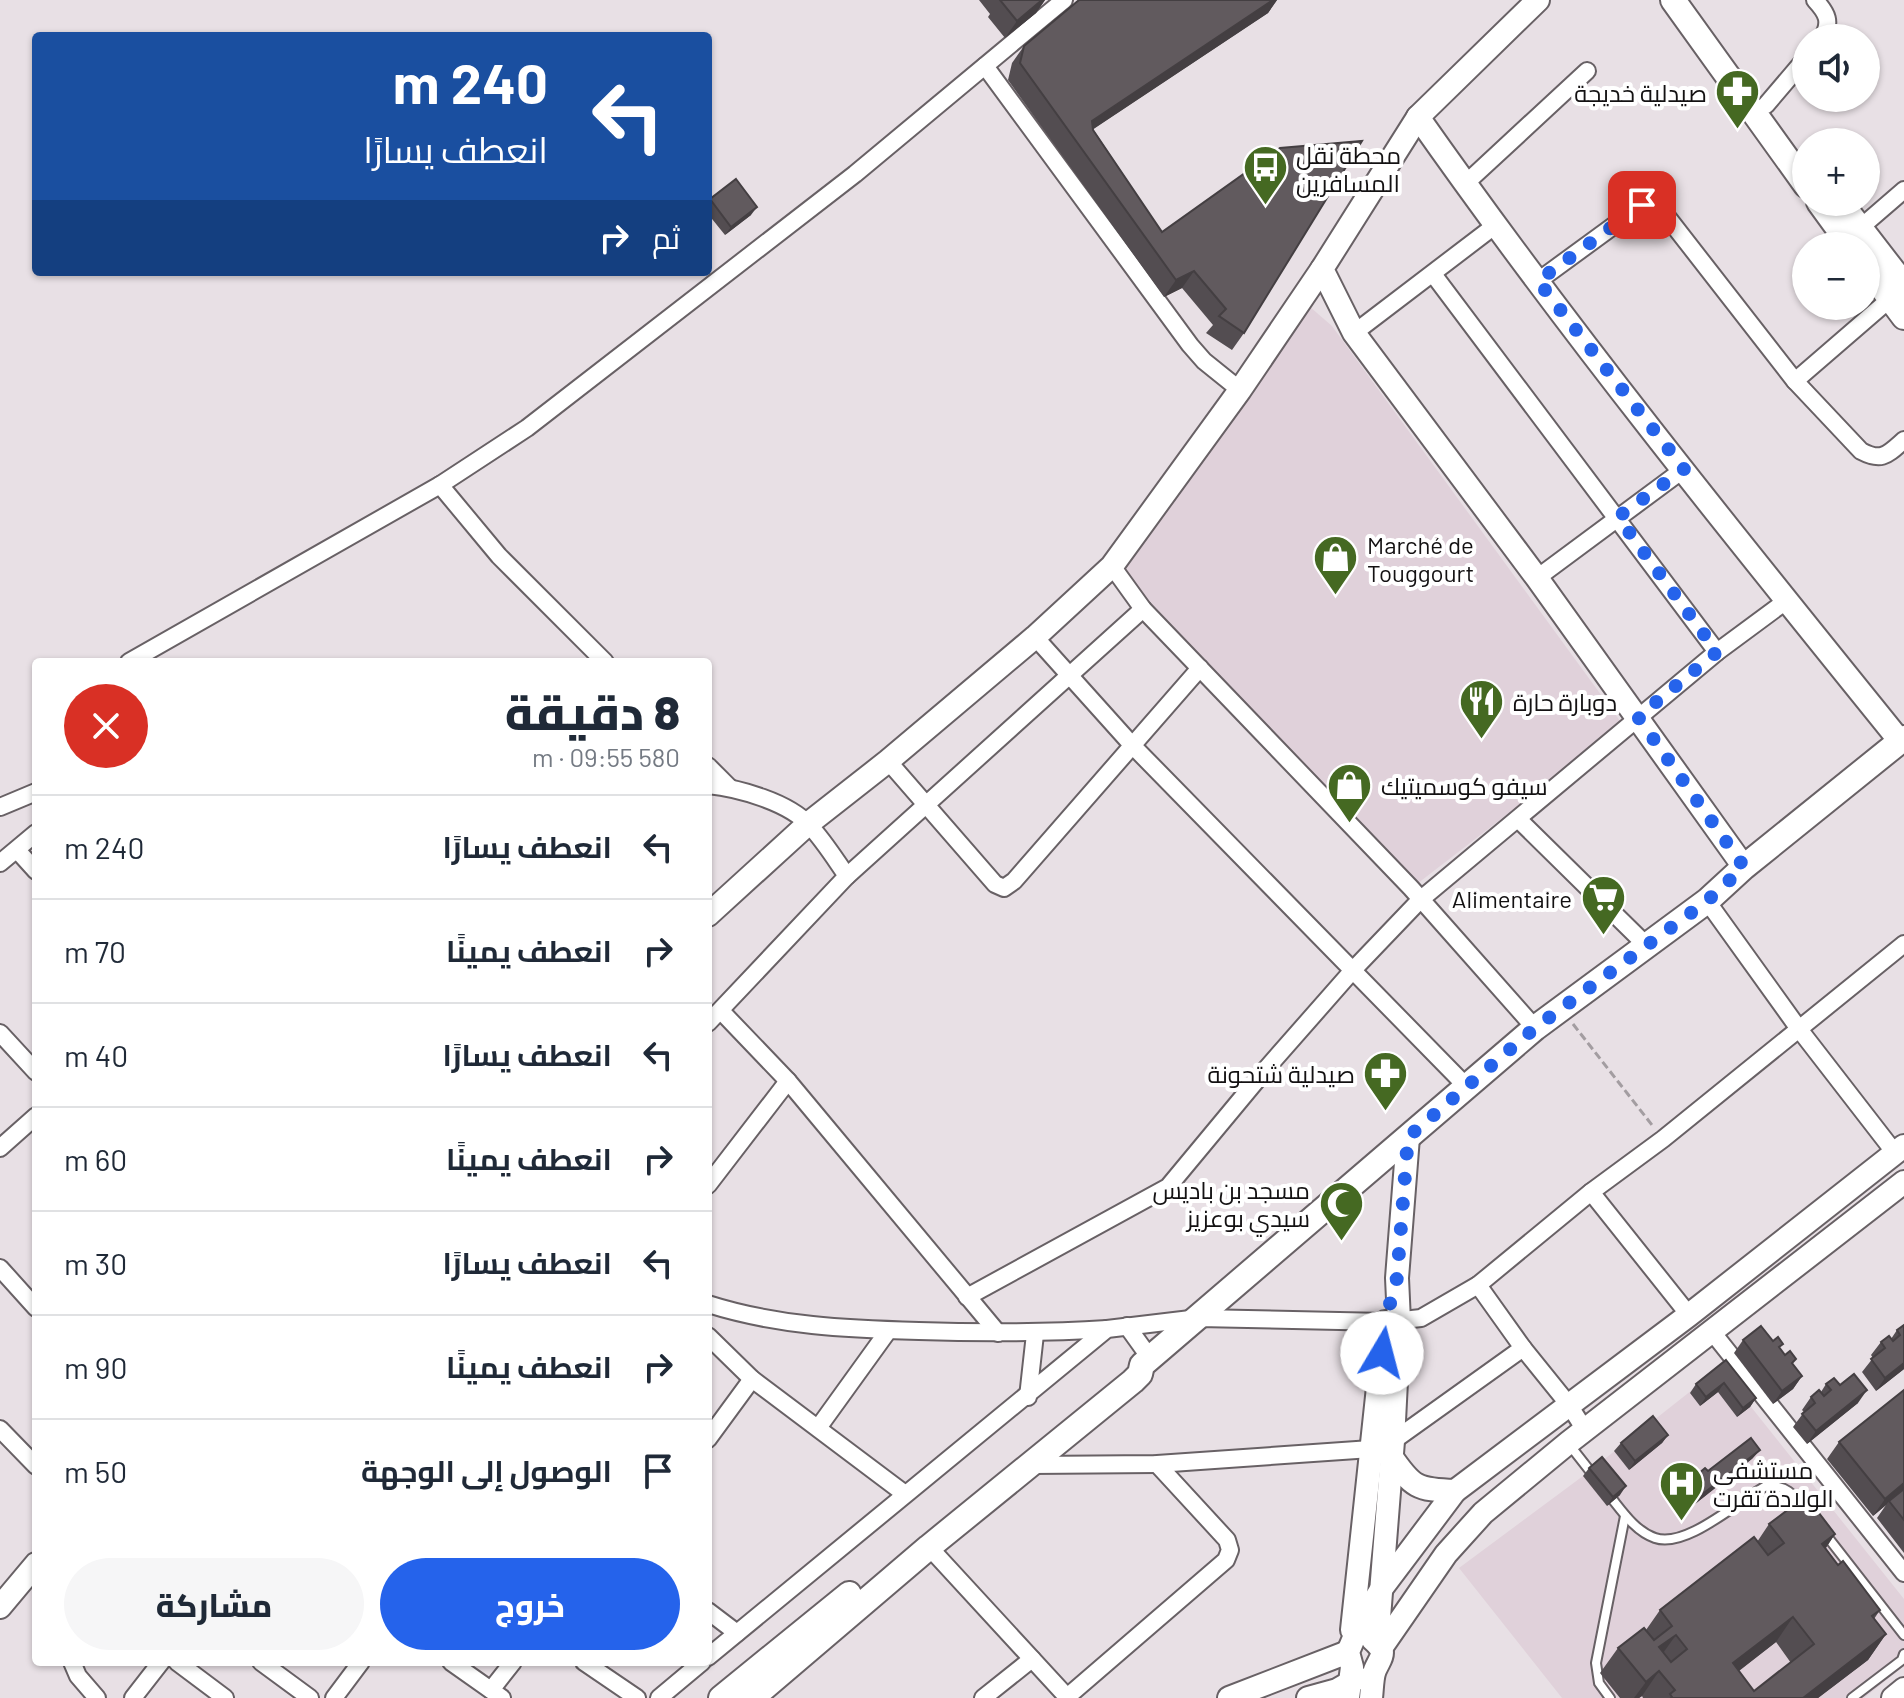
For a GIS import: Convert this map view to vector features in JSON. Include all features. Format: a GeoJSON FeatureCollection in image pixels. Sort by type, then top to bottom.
{"type":"FeatureCollection","features":[{"type":"Feature","properties":{"kind":"main road"},"geometry":{"type":"LineString","coordinates":[[712,911],[809,823],[1035,637],[1112,566],[1240,390],[1322,269],[1418,117],[1538,0]]}},
{"type":"Feature","properties":{"kind":"main road"},"geometry":{"type":"LineString","coordinates":[[1673,0],[1792,166]]}},
{"type":"Feature","properties":{"kind":"main road"},"geometry":{"type":"LineString","coordinates":[[1689,0],[1792,140]]}},
{"type":"Feature","properties":{"kind":"main road"},"geometry":{"type":"LineString","coordinates":[[756,1691],[1125,1369],[1146,1361],[1199,1318],[1535,1028],[1707,901],[1744,867],[1902,739],[1786,601],[1538,281],[1418,117]]}},
{"type":"Feature","properties":{"kind":"main road"},"geometry":{"type":"LineString","coordinates":[[1834,216],[1851,232]]}},
{"type":"Feature","properties":{"kind":"main road"},"geometry":{"type":"LineString","coordinates":[[1322,269],[1354,333],[1537,578],[1744,867]]}},
{"type":"Feature","properties":{"kind":"main road"},"geometry":{"type":"LineString","coordinates":[[1880,270],[1900,297]]}},
{"type":"Feature","properties":{"kind":"main road"},"geometry":{"type":"LineString","coordinates":[[1880,279],[1900,297]]}},
{"type":"Feature","properties":{"kind":"main road"},"geometry":{"type":"LineString","coordinates":[[1382,1588],[1392,1321],[1408,1137]]}},
{"type":"Feature","properties":{"kind":"main road"},"geometry":{"type":"LineString","coordinates":[[1371,1698],[1360,1663],[1359,1626],[1382,1588],[1455,1491],[1689,1315],[1900,1150]]}},
{"type":"Feature","properties":{"kind":"main road"},"geometry":{"type":"LineString","coordinates":[[1308,1698],[1337,1690],[1483,1513],[1576,1436],[1713,1333],[1904,1182]]}},
{"type":"Feature","properties":{"kind":"main road"},"geometry":{"type":"LineString","coordinates":[[721,1698],[756,1691],[1133,1381],[1146,1361]]}},
{"type":"Feature","properties":{"kind":"main road"},"geometry":{"type":"LineString","coordinates":[[1385,1448],[1406,1479],[1417,1487],[1455,1491]]}},
{"type":"Feature","properties":{"kind":"main road"},"geometry":{"type":"LineString","coordinates":[[1360,1663],[1385,1448]]}},
{"type":"Feature","properties":{"kind":"main road"},"geometry":{"type":"LineString","coordinates":[[0,1607],[32,1569]]}},
{"type":"Feature","properties":{"kind":"main road"},"geometry":{"type":"LineString","coordinates":[[1229,1698],[1360,1663]]}},
{"type":"Feature","properties":{"kind":"main road"},"geometry":{"type":"LineString","coordinates":[[1893,1698],[1904,1689]]}},
{"type":"Feature","properties":{"kind":"street"},"geometry":{"type":"LineString","coordinates":[[136,658],[440,485],[527,428],[855,174],[1064,0]]}},
{"type":"Feature","properties":{"kind":"street"},"geometry":{"type":"LineString","coordinates":[[1815,0],[1829,24]]}},
{"type":"Feature","properties":{"kind":"street"},"geometry":{"type":"LineString","coordinates":[[985,66],[1190,345],[1204,361],[1240,390]]}},
{"type":"Feature","properties":{"kind":"street"},"geometry":{"type":"LineString","coordinates":[[1465,184],[1587,71]]}},
{"type":"Feature","properties":{"kind":"street"},"geometry":{"type":"LineString","coordinates":[[1766,105],[1792,74]]}},
{"type":"Feature","properties":{"kind":"street"},"geometry":{"type":"LineString","coordinates":[[1861,232],[1904,190]]}},
{"type":"Feature","properties":{"kind":"street"},"geometry":{"type":"LineString","coordinates":[[1538,281],[1642,205],[1661,209],[1795,381],[1861,451],[1873,457],[1886,456],[1904,440]]}},
{"type":"Feature","properties":{"kind":"street"},"geometry":{"type":"LineString","coordinates":[[1354,333],[1497,224]]}},
{"type":"Feature","properties":{"kind":"street"},"geometry":{"type":"LineString","coordinates":[[1433,274],[1717,652]]}},
{"type":"Feature","properties":{"kind":"street"},"geometry":{"type":"LineString","coordinates":[[1795,381],[1900,297]]}},
{"type":"Feature","properties":{"kind":"street"},"geometry":{"type":"LineString","coordinates":[[1537,578],[1684,469]]}},
{"type":"Feature","properties":{"kind":"street"},"geometry":{"type":"LineString","coordinates":[[440,485],[499,556],[601,658]]}},
{"type":"Feature","properties":{"kind":"street"},"geometry":{"type":"LineString","coordinates":[[1112,566],[1143,609],[1420,900],[1535,1028]]}},
{"type":"Feature","properties":{"kind":"street"},"geometry":{"type":"LineString","coordinates":[[967,1297],[1168,1187],[1190,1165],[1266,1069],[1420,900],[1717,652],[1786,601]]}},
{"type":"Feature","properties":{"kind":"street"},"geometry":{"type":"LineString","coordinates":[[998,1333],[788,1081],[714,1017],[847,876],[1143,609]]}},
{"type":"Feature","properties":{"kind":"street"},"geometry":{"type":"LineString","coordinates":[[1035,637],[1132,745],[1466,1086]]}},
{"type":"Feature","properties":{"kind":"street"},"geometry":{"type":"LineString","coordinates":[[888,761],[995,884],[1004,888],[1014,881],[1200,668]]}},
{"type":"Feature","properties":{"kind":"street"},"geometry":{"type":"LineString","coordinates":[[712,770],[729,787]]}},
{"type":"Feature","properties":{"kind":"street"},"geometry":{"type":"LineString","coordinates":[[712,785],[729,787],[761,798],[809,823],[847,876]]}},
{"type":"Feature","properties":{"kind":"street"},"geometry":{"type":"LineString","coordinates":[[0,807],[32,794]]}},
{"type":"Feature","properties":{"kind":"street"},"geometry":{"type":"LineString","coordinates":[[1519,820],[1645,944]]}},
{"type":"Feature","properties":{"kind":"street"},"geometry":{"type":"LineString","coordinates":[[0,863],[32,837]]}},
{"type":"Feature","properties":{"kind":"street"},"geometry":{"type":"LineString","coordinates":[[17,850],[32,867]]}},
{"type":"Feature","properties":{"kind":"street"},"geometry":{"type":"LineString","coordinates":[[1707,901],[1799,1029],[1900,1150]]}},
{"type":"Feature","properties":{"kind":"street"},"geometry":{"type":"LineString","coordinates":[[712,1305],[763,1320],[804,1326],[1035,1334],[1199,1318],[1392,1321],[1421,1318],[1478,1285],[1904,944]]}},
{"type":"Feature","properties":{"kind":"street"},"geometry":{"type":"LineString","coordinates":[[1,1034],[32,1068]]}},
{"type":"Feature","properties":{"kind":"street"},"geometry":{"type":"LineString","coordinates":[[712,1180],[788,1081]]}},
{"type":"Feature","properties":{"kind":"street"},"geometry":{"type":"LineString","coordinates":[[0,1148],[32,1122]]}},
{"type":"Feature","properties":{"kind":"street"},"geometry":{"type":"LineString","coordinates":[[1591,1192],[1689,1315]]}},
{"type":"Feature","properties":{"kind":"street"},"geometry":{"type":"LineString","coordinates":[[0,1268],[32,1304]]}},
{"type":"Feature","properties":{"kind":"street"},"geometry":{"type":"LineString","coordinates":[[1478,1285],[1569,1405],[1576,1436]]}},
{"type":"Feature","properties":{"kind":"street"},"geometry":{"type":"LineString","coordinates":[[1127,1326],[1146,1361]]}},
{"type":"Feature","properties":{"kind":"street"},"geometry":{"type":"LineString","coordinates":[[712,1654],[1107,1329]]}},
{"type":"Feature","properties":{"kind":"street"},"geometry":{"type":"LineString","coordinates":[[818,1428],[888,1331]]}},
{"type":"Feature","properties":{"kind":"street"},"geometry":{"type":"LineString","coordinates":[[1713,1333],[1904,1573]]}},
{"type":"Feature","properties":{"kind":"street"},"geometry":{"type":"LineString","coordinates":[[1028,1397],[1035,1334]]}},
{"type":"Feature","properties":{"kind":"street"},"geometry":{"type":"LineString","coordinates":[[712,1340],[752,1379],[905,1494]]}},
{"type":"Feature","properties":{"kind":"street"},"geometry":{"type":"LineString","coordinates":[[1031,1465],[1157,1464],[1385,1448],[1523,1348]]}},
{"type":"Feature","properties":{"kind":"street"},"geometry":{"type":"LineString","coordinates":[[712,1434],[752,1379]]}},
{"type":"Feature","properties":{"kind":"street"},"geometry":{"type":"LineString","coordinates":[[0,1429],[32,1462]]}},
{"type":"Feature","properties":{"kind":"street"},"geometry":{"type":"LineString","coordinates":[[929,1547],[1068,1697],[1226,1560],[1230,1550],[1227,1540],[1157,1464]]}},
{"type":"Feature","properties":{"kind":"street"},"geometry":{"type":"LineString","coordinates":[[712,1614],[737,1633]]}},
{"type":"Feature","properties":{"kind":"street"},"geometry":{"type":"LineString","coordinates":[[983,1698],[1032,1659]]}},
{"type":"Feature","properties":{"kind":"street"},"geometry":{"type":"LineString","coordinates":[[74,1666],[78,1676],[97,1698]]}},
{"type":"Feature","properties":{"kind":"street"},"geometry":{"type":"LineString","coordinates":[[133,1698],[158,1666]]}},
{"type":"Feature","properties":{"kind":"street"},"geometry":{"type":"LineString","coordinates":[[182,1666],[225,1698]]}},
{"type":"Feature","properties":{"kind":"street"},"geometry":{"type":"LineString","coordinates":[[266,1666],[310,1698]]}},
{"type":"Feature","properties":{"kind":"street"},"geometry":{"type":"LineString","coordinates":[[338,1697],[358,1666]]}},
{"type":"Feature","properties":{"kind":"street"},"geometry":{"type":"LineString","coordinates":[[457,1666],[496,1694],[511,1666]]}},
{"type":"Feature","properties":{"kind":"street"},"geometry":{"type":"LineString","coordinates":[[590,1666],[637,1698]]}},
{"type":"Feature","properties":{"kind":"street"},"geometry":{"type":"LineString","coordinates":[[659,1698],[697,1666]]}},
{"type":"Feature","properties":{"kind":"lane"},"geometry":{"type":"LineString","coordinates":[[1576,1436],[1590,1471]]}},
{"type":"Feature","properties":{"kind":"lane"},"geometry":{"type":"LineString","coordinates":[[1613,1500],[1625,1516],[1654,1538],[1668,1540],[1687,1537],[1766,1486],[1777,1485],[1790,1491],[1809,1514]]}},
{"type":"Feature","properties":{"kind":"lane"},"geometry":{"type":"LineString","coordinates":[[1610,1698],[1599,1683],[1596,1663],[1625,1516]]}},
{"type":"Feature","properties":{"kind":"lane"},"geometry":{"type":"LineString","coordinates":[[1818,1525],[1904,1635]]}},
{"type":"Feature","properties":{"kind":"lane"},"geometry":{"type":"LineString","coordinates":[[1852,1698],[1902,1660],[1904,1654]]}},
{"type":"Feature","properties":{"kind":"path"},"geometry":{"type":"LineString","coordinates":[[1561,1008],[1663,1139]]}},
{"type":"Feature","properties":{"kind":"shaded area","name":"Marché de Touggourt"},"geometry":{"type":"Polygon","coordinates":[[[1302,300],[1332,326],[1623,725],[1413,887],[1155,617],[1120,559],[1302,300]]]}},
{"type":"Feature","properties":{"kind":"shaded area","name":"مستشفى الولادة تقرت"},"geometry":{"type":"Polygon","coordinates":[[[1720,1368],[1904,1599],[1904,1666],[1864,1698],[1562,1698],[1459,1568],[1720,1368]]]}},
{"type":"Feature","properties":{"kind":"building"},"geometry":{"type":"Polygon","coordinates":[[[1000,0],[1042,0],[1017,21],[1000,0]]]}},
{"type":"Feature","properties":{"kind":"building","name":"محطة نقل المسافرين"},"geometry":{"type":"Polygon","coordinates":[[[1079,0],[1273,0],[1092,121],[1093,130],[1162,232],[1280,148],[1362,141],[1244,333],[1219,316],[1226,309],[1194,271],[1176,280],[1020,63],[1024,46],[1079,0]]]}},
{"type":"Feature","properties":{"kind":"building"},"geometry":{"type":"Polygon","coordinates":[[[736,179],[757,207],[731,227],[712,197],[736,179]]]}},
{"type":"Feature","properties":{"kind":"building"},"geometry":{"type":"Polygon","coordinates":[[[1904,1325],[1904,1363],[1885,1378],[1871,1359],[1885,1348],[1881,1342],[1889,1336],[1893,1341],[1900,1335],[1897,1330],[1904,1325]]]}},
{"type":"Feature","properties":{"kind":"building"},"geometry":{"type":"Polygon","coordinates":[[[1761,1326],[1773,1341],[1778,1337],[1783,1344],[1779,1347],[1785,1355],[1790,1351],[1796,1359],[1792,1363],[1802,1376],[1782,1391],[1743,1340],[1761,1326]]]}},
{"type":"Feature","properties":{"kind":"building"},"geometry":{"type":"Polygon","coordinates":[[[1726,1360],[1756,1398],[1743,1408],[1724,1383],[1706,1397],[1696,1384],[1726,1360]]]}},
{"type":"Feature","properties":{"kind":"building"},"geometry":{"type":"Polygon","coordinates":[[[1854,1374],[1867,1390],[1816,1431],[1802,1414],[1815,1403],[1811,1397],[1819,1390],[1824,1396],[1831,1390],[1826,1384],[1834,1378],[1840,1385],[1854,1374]]]}},
{"type":"Feature","properties":{"kind":"building"},"geometry":{"type":"Polygon","coordinates":[[[1904,1390],[1904,1483],[1885,1499],[1839,1442],[1904,1390]]]}},
{"type":"Feature","properties":{"kind":"building"},"geometry":{"type":"Polygon","coordinates":[[[1653,1416],[1668,1435],[1635,1461],[1621,1443],[1653,1416]]]}},
{"type":"Feature","properties":{"kind":"building"},"geometry":{"type":"Polygon","coordinates":[[[1751,1438],[1760,1450],[1696,1499],[1685,1485],[1751,1438]]]}},
{"type":"Feature","properties":{"kind":"building"},"geometry":{"type":"Polygon","coordinates":[[[1602,1457],[1626,1486],[1613,1497],[1589,1468],[1602,1457]]]}},
{"type":"Feature","properties":{"kind":"building"},"geometry":{"type":"Polygon","coordinates":[[[1904,1489],[1904,1520],[1889,1501],[1904,1489]]]}},
{"type":"Feature","properties":{"kind":"building"},"geometry":{"type":"Polygon","coordinates":[[[1806,1496],[1835,1534],[1822,1544],[1838,1565],[1843,1561],[1880,1610],[1872,1616],[1886,1634],[1803,1698],[1671,1698],[1670,1694],[1675,1690],[1659,1671],[1646,1682],[1618,1648],[1644,1628],[1654,1640],[1672,1626],[1660,1610],[1754,1537],[1768,1555],[1784,1543],[1769,1524],[1806,1496]],[[1793,1617],[1733,1663],[1754,1691],[1814,1644],[1793,1617]],[[1676,1635],[1659,1647],[1671,1662],[1687,1649],[1676,1635]]]}},
{"type":"Feature","properties":{"kind":"place","name":"صيدلية خديجة"},"geometry":{"type":"Point","coordinates":[1738,131]}},
{"type":"Feature","properties":{"kind":"place","name":"محطة نقل المسافرين"},"geometry":{"type":"Point","coordinates":[1265,207]}},
{"type":"Feature","properties":{"kind":"place","name":"Marché de Touggourt"},"geometry":{"type":"Point","coordinates":[1336,597]}},
{"type":"Feature","properties":{"kind":"place","name":"دوبارة حارة"},"geometry":{"type":"Point","coordinates":[1482,740]}},
{"type":"Feature","properties":{"kind":"place","name":"سيفو كوسميتيك"},"geometry":{"type":"Point","coordinates":[1350,824]}},
{"type":"Feature","properties":{"kind":"place","name":"Alimentaire"},"geometry":{"type":"Point","coordinates":[1603,937]}},
{"type":"Feature","properties":{"kind":"place","name":"صيدلية شتحونة"},"geometry":{"type":"Point","coordinates":[1386,1112]}},
{"type":"Feature","properties":{"kind":"place","name":"مسجد بن باديس سيدي بوعزيز"},"geometry":{"type":"Point","coordinates":[1341,1242]}},
{"type":"Feature","properties":{"kind":"place","name":"مستشفى الولادة تقرت"},"geometry":{"type":"Point","coordinates":[1682,1522]}},
{"type":"Feature","properties":{"kind":"route"},"geometry":{"type":"LineString","coordinates":[[1382,1353],[1385,1322],[1397,1278],[1408,1137],[1535,1028],[1707,901],[1744,867],[1638,717],[1717,652],[1618,517],[1684,469],[1538,281],[1642,205]]}}]}
